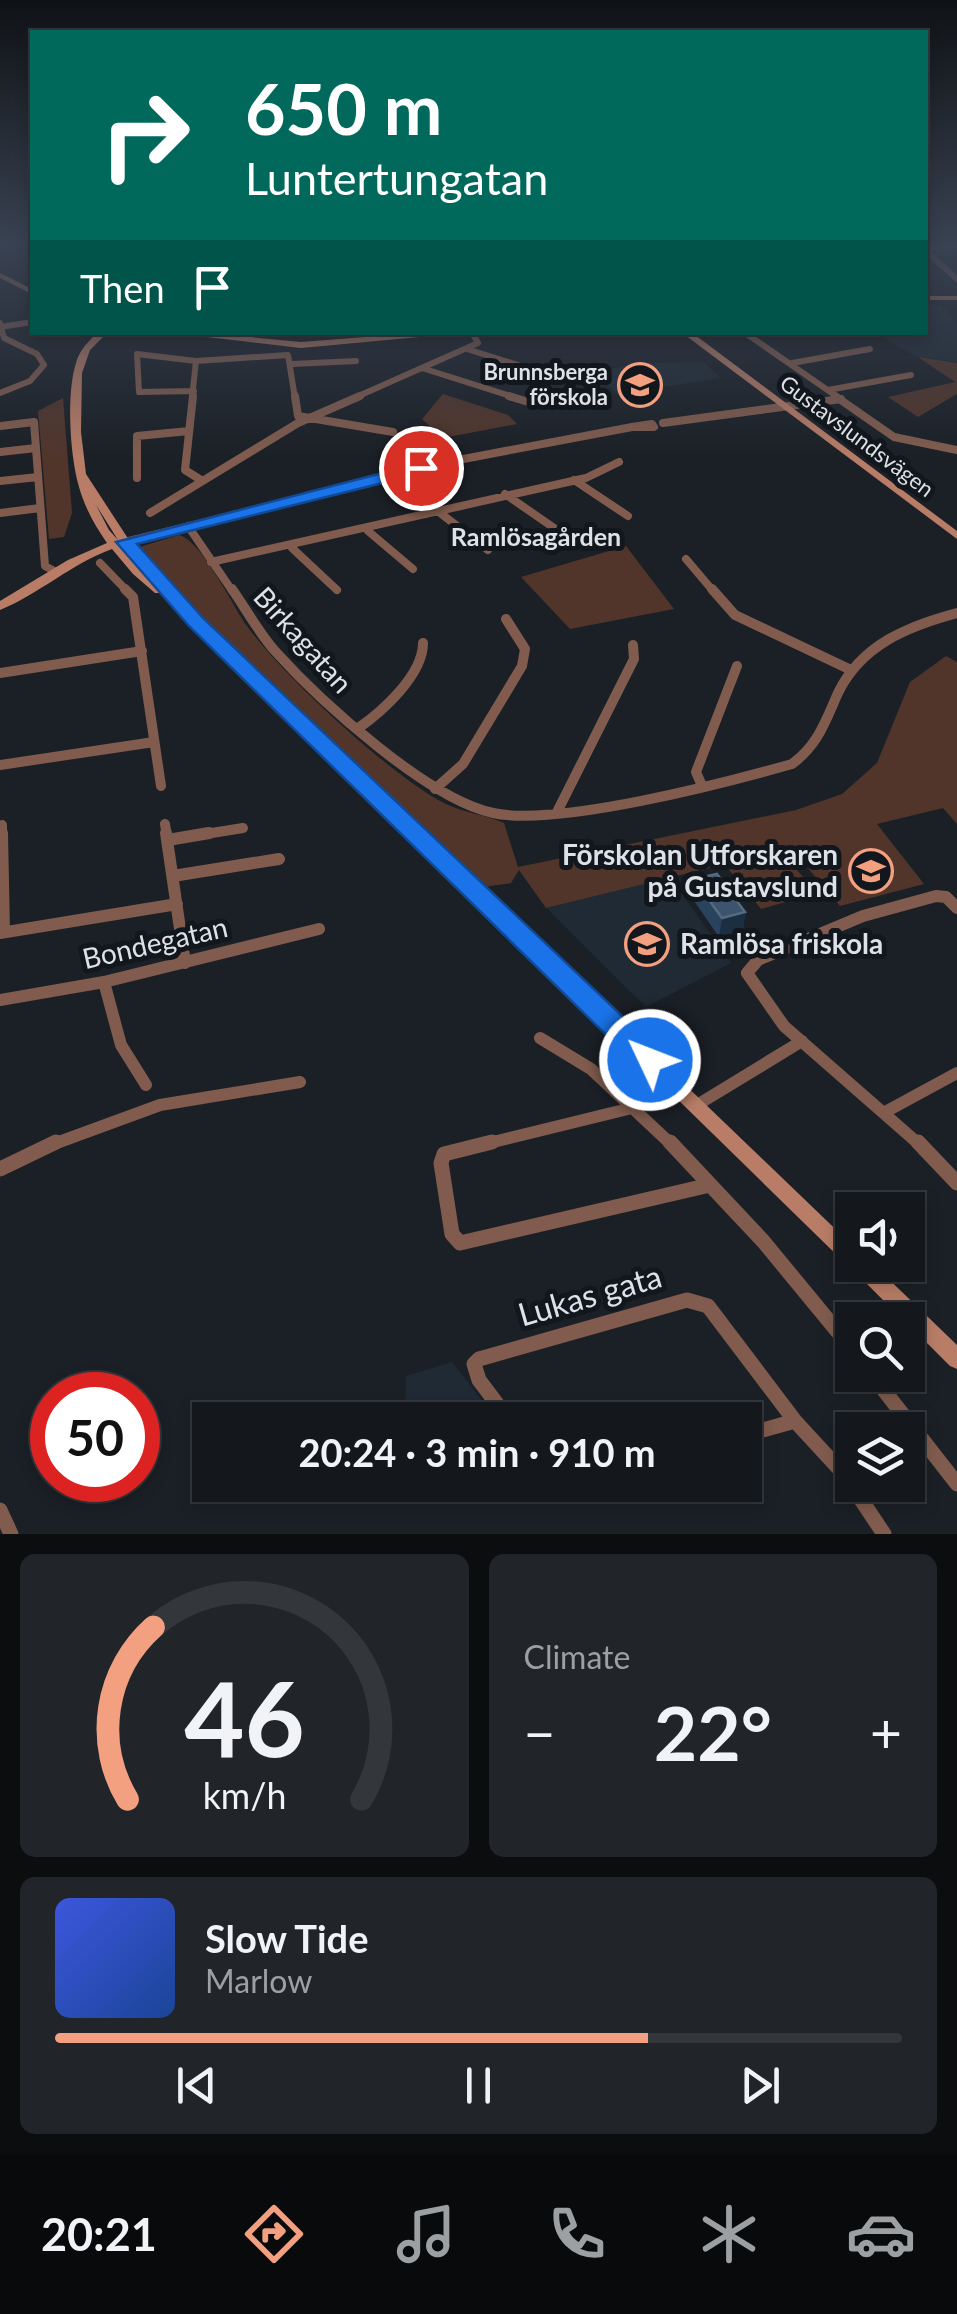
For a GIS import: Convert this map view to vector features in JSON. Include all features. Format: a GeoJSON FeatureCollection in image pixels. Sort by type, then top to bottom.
{"type":"FeatureCollection","features":[{"type":"Feature","properties":{"kind":"main road"},"geometry":{"type":"LineString","coordinates":[[48,335],[73,346],[79,361]]}},
{"type":"Feature","properties":{"kind":"main road"},"geometry":{"type":"LineString","coordinates":[[104,335],[84,349],[79,361],[74,430],[80,472],[94,518],[111,546],[196,622],[835,1240]]}},
{"type":"Feature","properties":{"kind":"main road"},"geometry":{"type":"LineString","coordinates":[[198,335],[289,344],[425,335]]}},
{"type":"Feature","properties":{"kind":"main road","name":"Gustavslundsvägen"},"geometry":{"type":"LineString","coordinates":[[688,335],[957,536]]}},
{"type":"Feature","properties":{"kind":"main road"},"geometry":{"type":"LineString","coordinates":[[80,472],[125,542],[196,622]]}},
{"type":"Feature","properties":{"kind":"main road"},"geometry":{"type":"LineString","coordinates":[[0,606],[76,557],[125,542]]}},
{"type":"Feature","properties":{"kind":"main road"},"geometry":{"type":"LineString","coordinates":[[878,1282],[957,1359]]}},
{"type":"Feature","properties":{"kind":"street"},"geometry":{"type":"LineString","coordinates":[[0,393],[30,381],[44,365],[37,354],[4,338],[0,326],[30,325]]}},
{"type":"Feature","properties":{"kind":"street"},"geometry":{"type":"LineString","coordinates":[[150,513],[308,418],[478,343],[472,335]]}},
{"type":"Feature","properties":{"kind":"street"},"geometry":{"type":"LineString","coordinates":[[748,335],[899,439],[957,450]]}},
{"type":"Feature","properties":{"kind":"street"},"geometry":{"type":"LineString","coordinates":[[466,349],[543,373]]}},
{"type":"Feature","properties":{"kind":"street"},"geometry":{"type":"LineString","coordinates":[[792,363],[870,349]]}},
{"type":"Feature","properties":{"kind":"street"},"geometry":{"type":"LineString","coordinates":[[194,391],[140,392],[137,355],[196,360],[290,356],[296,412],[308,418],[393,432]]}},
{"type":"Feature","properties":{"kind":"street"},"geometry":{"type":"LineString","coordinates":[[196,360],[184,470],[201,480]]}},
{"type":"Feature","properties":{"kind":"street"},"geometry":{"type":"LineString","coordinates":[[292,364],[356,361]]}},
{"type":"Feature","properties":{"kind":"street"},"geometry":{"type":"LineString","coordinates":[[422,368],[535,404],[572,398]]}},
{"type":"Feature","properties":{"kind":"street"},"geometry":{"type":"LineString","coordinates":[[828,390],[911,376]]}},
{"type":"Feature","properties":{"kind":"street"},"geometry":{"type":"LineString","coordinates":[[663,423],[841,400]]}},
{"type":"Feature","properties":{"kind":"street"},"geometry":{"type":"LineString","coordinates":[[0,426],[34,422],[45,566],[56,572]]}},
{"type":"Feature","properties":{"kind":"street"},"geometry":{"type":"LineString","coordinates":[[125,542],[480,454],[632,427]]}},
{"type":"Feature","properties":{"kind":"street"},"geometry":{"type":"LineString","coordinates":[[137,478],[136,436],[190,430]]}},
{"type":"Feature","properties":{"kind":"street"},"geometry":{"type":"LineString","coordinates":[[0,452],[36,448]]}},
{"type":"Feature","properties":{"kind":"street"},"geometry":{"type":"LineString","coordinates":[[211,562],[368,531],[574,480],[619,462]]}},
{"type":"Feature","properties":{"kind":"street"},"geometry":{"type":"LineString","coordinates":[[0,481],[38,477]]}},
{"type":"Feature","properties":{"kind":"street"},"geometry":{"type":"LineString","coordinates":[[574,480],[628,516]]}},
{"type":"Feature","properties":{"kind":"street"},"geometry":{"type":"LineString","coordinates":[[505,494],[557,530]]}},
{"type":"Feature","properties":{"kind":"street"},"geometry":{"type":"LineString","coordinates":[[0,513],[40,508]]}},
{"type":"Feature","properties":{"kind":"street"},"geometry":{"type":"LineString","coordinates":[[439,512],[488,550]]}},
{"type":"Feature","properties":{"kind":"street","name":"Birkagatan"},"geometry":{"type":"LineString","coordinates":[[188,526],[265,640],[357,730],[435,789],[459,803],[496,814],[556,814],[779,770],[809,754],[824,734],[851,670],[897,633],[957,614]]}},
{"type":"Feature","properties":{"kind":"street"},"geometry":{"type":"LineString","coordinates":[[368,531],[413,568]]}},
{"type":"Feature","properties":{"kind":"street"},"geometry":{"type":"LineString","coordinates":[[292,548],[337,590]]}},
{"type":"Feature","properties":{"kind":"street"},"geometry":{"type":"LineString","coordinates":[[686,558],[734,615],[851,670]]}},
{"type":"Feature","properties":{"kind":"street"},"geometry":{"type":"LineString","coordinates":[[100,563],[132,596],[161,786]]}},
{"type":"Feature","properties":{"kind":"street"},"geometry":{"type":"LineString","coordinates":[[435,789],[463,764],[522,666],[525,646],[506,619]]}},
{"type":"Feature","properties":{"kind":"street","name":"Birkagatan"},"geometry":{"type":"LineString","coordinates":[[357,730],[383,711],[422,654],[422,643]]}},
{"type":"Feature","properties":{"kind":"street"},"geometry":{"type":"LineString","coordinates":[[556,814],[634,659],[634,645]]}},
{"type":"Feature","properties":{"kind":"street"},"geometry":{"type":"LineString","coordinates":[[0,673],[142,651]]}},
{"type":"Feature","properties":{"kind":"street"},"geometry":{"type":"LineString","coordinates":[[702,786],[696,772],[737,666]]}},
{"type":"Feature","properties":{"kind":"street"},"geometry":{"type":"LineString","coordinates":[[0,765],[154,742]]}},
{"type":"Feature","properties":{"kind":"street"},"geometry":{"type":"LineString","coordinates":[[166,824],[185,963]]}},
{"type":"Feature","properties":{"kind":"street"},"geometry":{"type":"LineString","coordinates":[[2,826],[2,932],[177,904]]}},
{"type":"Feature","properties":{"kind":"street"},"geometry":{"type":"LineString","coordinates":[[168,840],[243,828]]}},
{"type":"Feature","properties":{"kind":"street"},"geometry":{"type":"LineString","coordinates":[[173,876],[280,860]]}},
{"type":"Feature","properties":{"kind":"street"},"geometry":{"type":"LineString","coordinates":[[957,908],[946,897],[928,897],[816,932],[750,965],[750,981],[802,1042],[887,1111],[957,1183]]}},
{"type":"Feature","properties":{"kind":"street","name":"Bondegatan"},"geometry":{"type":"LineString","coordinates":[[0,1000],[104,982],[320,929]]}},
{"type":"Feature","properties":{"kind":"street"},"geometry":{"type":"LineString","coordinates":[[104,982],[121,1045],[146,1084]]}},
{"type":"Feature","properties":{"kind":"street"},"geometry":{"type":"LineString","coordinates":[[540,1038],[582,1061],[632,1108],[789,1266],[835,1327]]}},
{"type":"Feature","properties":{"kind":"street"},"geometry":{"type":"LineString","coordinates":[[697,1105],[802,1042]]}},
{"type":"Feature","properties":{"kind":"street"},"geometry":{"type":"LineString","coordinates":[[887,1111],[957,1073]]}},
{"type":"Feature","properties":{"kind":"street"},"geometry":{"type":"LineString","coordinates":[[0,1169],[80,1131],[160,1105],[300,1082]]}},
{"type":"Feature","properties":{"kind":"street"},"geometry":{"type":"LineString","coordinates":[[632,1108],[444,1154],[441,1163],[452,1234],[460,1243],[470,1244],[710,1185]]}},
{"type":"Feature","properties":{"kind":"street","name":"Lukas gata"},"geometry":{"type":"LineString","coordinates":[[495,1402],[478,1380],[474,1364],[479,1359],[686,1300],[708,1306],[794,1420],[835,1466]]}},
{"type":"Feature","properties":{"kind":"street"},"geometry":{"type":"LineString","coordinates":[[885,1392],[900,1412]]}},
{"type":"Feature","properties":{"kind":"street"},"geometry":{"type":"LineString","coordinates":[[762,1430],[794,1420]]}},
{"type":"Feature","properties":{"kind":"street"},"geometry":{"type":"LineString","coordinates":[[925,1445],[957,1484]]}},
{"type":"Feature","properties":{"kind":"street","name":"Lukas gata"},"geometry":{"type":"LineString","coordinates":[[863,1502],[884,1534]]}},
{"type":"Feature","properties":{"kind":"street"},"geometry":{"type":"LineString","coordinates":[[0,1510],[11,1534]]}},
{"type":"Feature","properties":{"kind":"shaded area"},"geometry":{"type":"Polygon","coordinates":[[[928,316],[950,316],[957,324],[957,362],[915,356],[879,335],[928,335],[928,316]]]}},
{"type":"Feature","properties":{"kind":"shaded area"},"geometry":{"type":"Polygon","coordinates":[[[918,357],[957,363],[957,394],[918,417],[888,397],[955,382],[918,357]]]}},
{"type":"Feature","properties":{"kind":"shaded area","name":"Brunnsberga förskola"},"geometry":{"type":"Polygon","coordinates":[[[703,362],[721,378],[617,394],[593,373],[639,363],[703,362]]]}},
{"type":"Feature","properties":{"kind":"shaded area"},"geometry":{"type":"Polygon","coordinates":[[[443,394],[508,415],[517,424],[443,438],[422,419],[443,394]]]}},
{"type":"Feature","properties":{"kind":"shaded area"},"geometry":{"type":"Polygon","coordinates":[[[63,398],[72,513],[64,537],[49,539],[38,411],[63,398]]]}},
{"type":"Feature","properties":{"kind":"shaded area"},"geometry":{"type":"Polygon","coordinates":[[[179,535],[197,549],[263,647],[311,697],[424,791],[453,807],[504,823],[518,867],[796,810],[842,794],[877,763],[910,682],[946,656],[957,662],[957,824],[943,808],[877,824],[924,884],[840,906],[791,848],[546,908],[519,870],[511,883],[483,887],[210,628],[136,548],[179,535]]]}},
{"type":"Feature","properties":{"kind":"shaded area"},"geometry":{"type":"Polygon","coordinates":[[[626,546],[674,609],[570,629],[521,577],[626,546]]]}},
{"type":"Feature","properties":{"kind":"shaded area"},"geometry":{"type":"Polygon","coordinates":[[[784,855],[817,893],[761,909],[729,870],[784,855]]]}},
{"type":"Feature","properties":{"kind":"shaded area","name":"Ramlösa friskola"},"geometry":{"type":"Polygon","coordinates":[[[669,876],[731,963],[646,1007],[547,908],[669,876]]]}},
{"type":"Feature","properties":{"kind":"shaded area"},"geometry":{"type":"Polygon","coordinates":[[[452,1362],[483,1402],[405,1402],[406,1376],[452,1362]]]}},
{"type":"Feature","properties":{"kind":"building"},"geometry":{"type":"Polygon","coordinates":[[[717,874],[745,912],[722,918],[694,879],[717,874]]]}},
{"type":"Feature","properties":{"kind":"place","name":"Brunnsberga förskola"},"geometry":{"type":"Point","coordinates":[640,385]}},
{"type":"Feature","properties":{"kind":"place","name":"Förskolan Utforskaren på Gustavslund"},"geometry":{"type":"Point","coordinates":[871,871]}},
{"type":"Feature","properties":{"kind":"place","name":"Ramlösa friskola"},"geometry":{"type":"Point","coordinates":[647,944]}},
{"type":"Feature","properties":{"kind":"district","name":"Ramlösagården"},"geometry":{"type":"Point","coordinates":[536,537]}},
{"type":"Feature","properties":{"kind":"route"},"geometry":{"type":"LineString","coordinates":[[421,468],[125,542],[196,622],[650,1060]]}}]}
